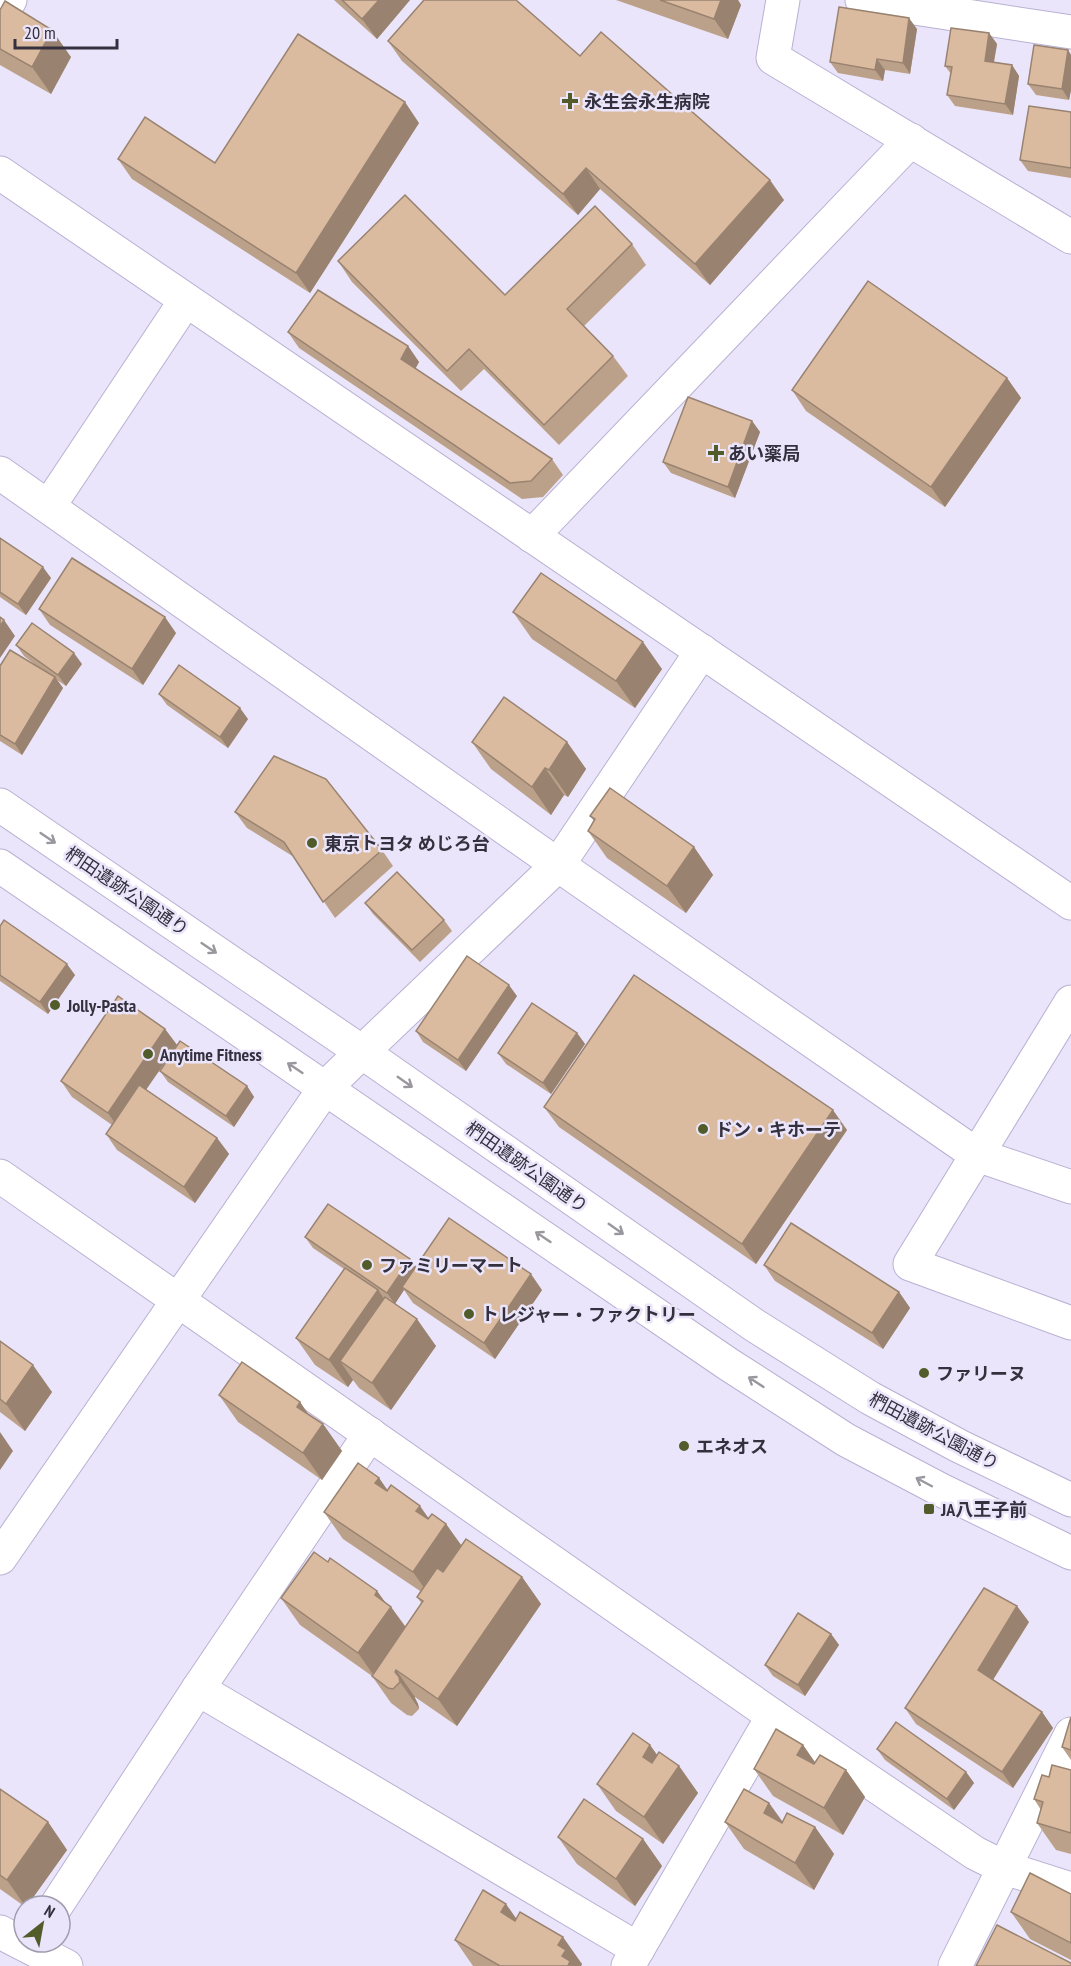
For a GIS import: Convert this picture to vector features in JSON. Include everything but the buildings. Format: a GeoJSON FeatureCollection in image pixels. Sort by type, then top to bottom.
{"type":"FeatureCollection","features":[{"type":"Feature","properties":{"kind":"street"},"geometry":{"type":"LineString","coordinates":[[0,17],[10,0]]}},
{"type":"Feature","properties":{"kind":"street"},"geometry":{"type":"LineString","coordinates":[[783,0],[773,58],[1071,237]]}},
{"type":"Feature","properties":{"kind":"street"},"geometry":{"type":"LineString","coordinates":[[862,0],[1071,33]]}},
{"type":"Feature","properties":{"kind":"street"},"geometry":{"type":"LineString","coordinates":[[532,536],[911,140]]}},
{"type":"Feature","properties":{"kind":"street"},"geometry":{"type":"LineString","coordinates":[[0,173],[1071,903]]}},
{"type":"Feature","properties":{"kind":"street"},"geometry":{"type":"LineString","coordinates":[[49,506],[186,300]]}},
{"type":"Feature","properties":{"kind":"street"},"geometry":{"type":"LineString","coordinates":[[0,473],[558,866],[977,1155],[1071,1187]]}},
{"type":"Feature","properties":{"kind":"street"},"geometry":{"type":"LineString","coordinates":[[0,1558],[325,1088],[558,866],[702,651]]}},
{"type":"Feature","properties":{"kind":"street","name":"椚田遺跡公園通り"},"geometry":{"type":"LineString","coordinates":[[0,804],[773,1337],[880,1404],[959,1446],[1071,1500]]}},
{"type":"Feature","properties":{"kind":"street"},"geometry":{"type":"LineString","coordinates":[[0,866],[728,1364],[846,1440],[940,1491],[1071,1553]]}},
{"type":"Feature","properties":{"kind":"street"},"geometry":{"type":"LineString","coordinates":[[1071,1002],[910,1264],[1071,1323]]}},
{"type":"Feature","properties":{"kind":"street"},"geometry":{"type":"LineString","coordinates":[[0,1176],[772,1716],[975,1853],[1005,1868],[1071,1888]]}},
{"type":"Feature","properties":{"kind":"street"},"geometry":{"type":"LineString","coordinates":[[64,1894],[198,1689],[370,1434]]}},
{"type":"Feature","properties":{"kind":"street"},"geometry":{"type":"LineString","coordinates":[[198,1689],[633,1958],[772,1716]]}},
{"type":"Feature","properties":{"kind":"street"},"geometry":{"type":"LineString","coordinates":[[955,1966],[1071,1734]]}},
{"type":"Feature","properties":{"kind":"street"},"geometry":{"type":"LineString","coordinates":[[46,1954],[66,1966]]}},
{"type":"Feature","properties":{"kind":"place","name":"永生会永生病院"},"geometry":{"type":"Point","coordinates":[570,101]}},
{"type":"Feature","properties":{"kind":"place","name":"あい薬局"},"geometry":{"type":"Point","coordinates":[716,453]}},
{"type":"Feature","properties":{"kind":"place","name":"東京トヨタ めじろ台"},"geometry":{"type":"Point","coordinates":[312,843]}},
{"type":"Feature","properties":{"kind":"place","name":"Jolly-Pasta"},"geometry":{"type":"Point","coordinates":[55,1005]}},
{"type":"Feature","properties":{"kind":"place","name":"Anytime Fitness"},"geometry":{"type":"Point","coordinates":[148,1054]}},
{"type":"Feature","properties":{"kind":"place","name":"ドン・キホーテ"},"geometry":{"type":"Point","coordinates":[703,1129]}},
{"type":"Feature","properties":{"kind":"place","name":"ファミリーマート"},"geometry":{"type":"Point","coordinates":[367,1265]}},
{"type":"Feature","properties":{"kind":"place","name":"トレジャー・ファクトリー"},"geometry":{"type":"Point","coordinates":[469,1314]}},
{"type":"Feature","properties":{"kind":"place","name":"ファリーヌ"},"geometry":{"type":"Point","coordinates":[924,1373]}},
{"type":"Feature","properties":{"kind":"place","name":"エネオス"},"geometry":{"type":"Point","coordinates":[684,1446]}},
{"type":"Feature","properties":{"kind":"place","name":"JA八王子前"},"geometry":{"type":"Point","coordinates":[929,1509]}}]}
